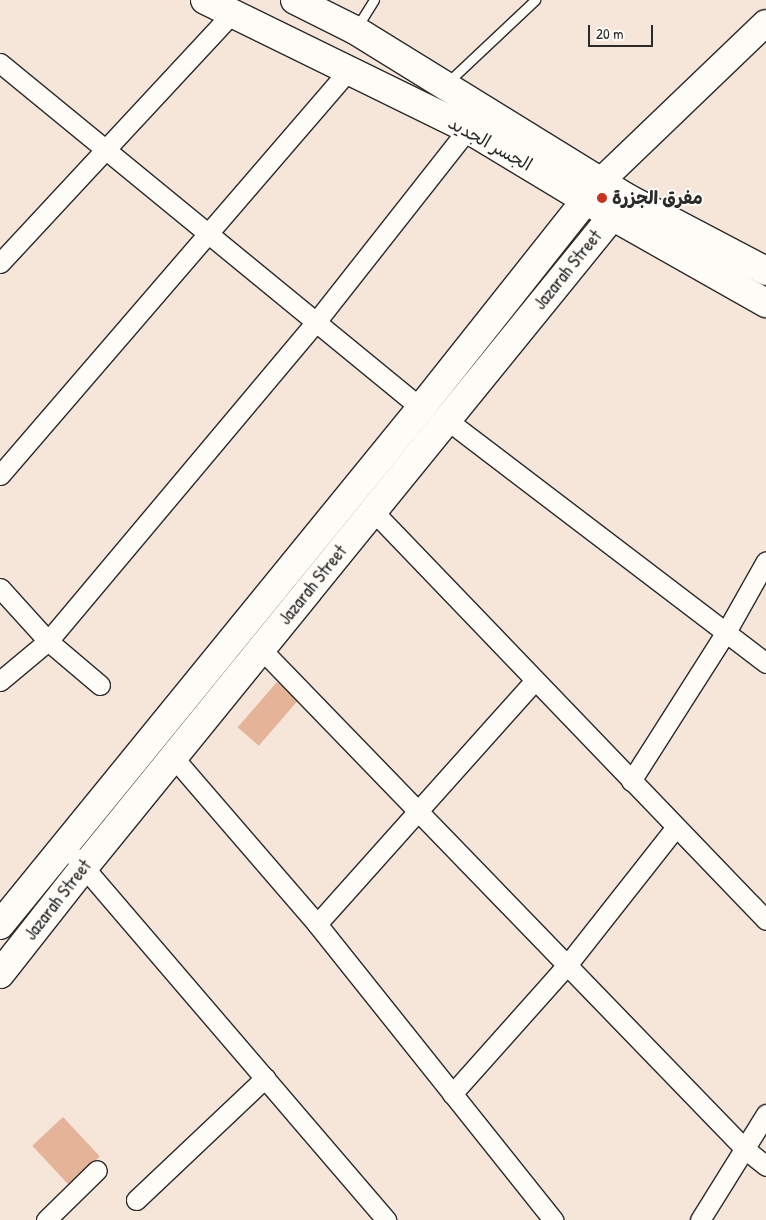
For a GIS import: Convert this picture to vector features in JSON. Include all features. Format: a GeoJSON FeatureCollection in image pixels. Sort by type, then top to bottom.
{"type":"FeatureCollection","features":[{"type":"Feature","properties":{"kind":"main road","name":"الجسر الجديد"},"geometry":{"type":"LineString","coordinates":[[205,0],[233,12],[348,71],[593,190]]}},
{"type":"Feature","properties":{"kind":"main road","name":"الجسر الجديد"},"geometry":{"type":"LineString","coordinates":[[295,0],[355,30],[444,86],[593,190],[766,303]]}},
{"type":"Feature","properties":{"kind":"main road","name":"Jazarah Street"},"geometry":{"type":"LineString","coordinates":[[0,925],[421,408],[593,190]]}},
{"type":"Feature","properties":{"kind":"main road","name":"الجسر الجديد"},"geometry":{"type":"LineString","coordinates":[[620,207],[766,271]]}},
{"type":"Feature","properties":{"kind":"main road","name":"Jazarah Street"},"geometry":{"type":"LineString","coordinates":[[0,974],[173,757],[620,207]]}},
{"type":"Feature","properties":{"kind":"street"},"geometry":{"type":"LineString","coordinates":[[325,0],[355,30]]}},
{"type":"Feature","properties":{"kind":"street"},"geometry":{"type":"LineString","coordinates":[[0,263],[233,12]]}},
{"type":"Feature","properties":{"kind":"street"},"geometry":{"type":"LineString","coordinates":[[593,190],[766,23]]}},
{"type":"Feature","properties":{"kind":"street"},"geometry":{"type":"LineString","coordinates":[[0,63],[421,408]]}},
{"type":"Feature","properties":{"kind":"street"},"geometry":{"type":"LineString","coordinates":[[0,475],[348,71]]}},
{"type":"Feature","properties":{"kind":"street"},"geometry":{"type":"LineString","coordinates":[[0,681],[48,641],[316,322],[468,129]]}},
{"type":"Feature","properties":{"kind":"street"},"geometry":{"type":"LineString","coordinates":[[447,420],[766,663]]}},
{"type":"Feature","properties":{"kind":"street"},"geometry":{"type":"LineString","coordinates":[[373,511],[765,918]]}},
{"type":"Feature","properties":{"kind":"street"},"geometry":{"type":"LineString","coordinates":[[632,781],[726,632],[766,560]]}},
{"type":"Feature","properties":{"kind":"street"},"geometry":{"type":"LineString","coordinates":[[0,588],[48,641],[100,685]]}},
{"type":"Feature","properties":{"kind":"street"},"geometry":{"type":"LineString","coordinates":[[261,649],[568,964],[744,1149],[766,1166]]}},
{"type":"Feature","properties":{"kind":"street"},"geometry":{"type":"LineString","coordinates":[[317,924],[535,680]]}},
{"type":"Feature","properties":{"kind":"street"},"geometry":{"type":"LineString","coordinates":[[173,757],[317,924],[552,1220]]}},
{"type":"Feature","properties":{"kind":"street"},"geometry":{"type":"LineString","coordinates":[[452,1094],[568,964],[676,827]]}},
{"type":"Feature","properties":{"kind":"street"},"geometry":{"type":"LineString","coordinates":[[63,846],[85,866],[386,1220]]}},
{"type":"Feature","properties":{"kind":"street"},"geometry":{"type":"LineString","coordinates":[[136,1200],[265,1078]]}},
{"type":"Feature","properties":{"kind":"street"},"geometry":{"type":"LineString","coordinates":[[700,1220],[766,1114]]}},
{"type":"Feature","properties":{"kind":"street"},"geometry":{"type":"LineString","coordinates":[[46,1220],[98,1170]]}},
{"type":"Feature","properties":{"kind":"lane"},"geometry":{"type":"LineString","coordinates":[[355,30],[374,0]]}},
{"type":"Feature","properties":{"kind":"lane"},"geometry":{"type":"LineString","coordinates":[[444,86],[535,0]]}},
{"type":"Feature","properties":{"kind":"building"},"geometry":{"type":"Polygon","coordinates":[[[277,682],[298,700],[259,746],[238,727],[277,682]]]}},
{"type":"Feature","properties":{"kind":"building"},"geometry":{"type":"Polygon","coordinates":[[[63,1117],[100,1156],[69,1185],[32,1146],[63,1117]]]}},
{"type":"Feature","properties":{"kind":"place","name":"مفرق الجزرة"},"geometry":{"type":"Point","coordinates":[602,198]}}]}
